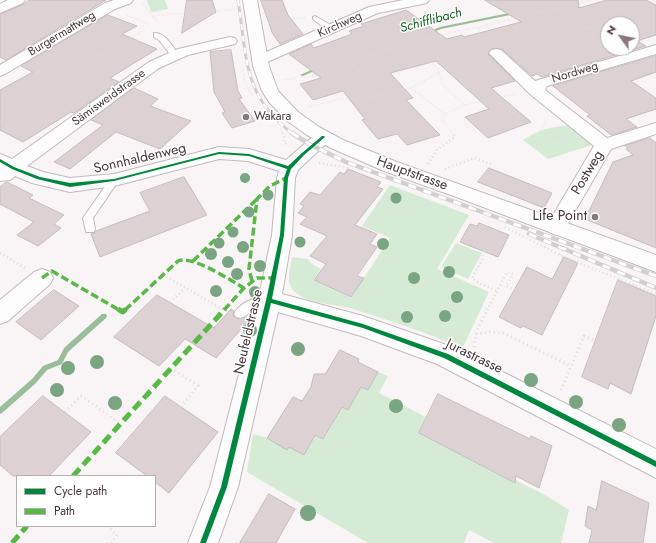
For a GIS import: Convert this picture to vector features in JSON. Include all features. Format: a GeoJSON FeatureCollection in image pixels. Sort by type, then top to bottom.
{"type":"FeatureCollection","features":[{"type":"Feature","properties":{"kind":"street"},"geometry":{"type":"LineString","coordinates":[[0,9],[18,0]]}},
{"type":"Feature","properties":{"kind":"street","name":"Hauptstrasse"},"geometry":{"type":"LineString","coordinates":[[250,0],[265,58],[262,74],[275,98],[289,114],[323,137],[373,160],[656,264]]}},
{"type":"Feature","properties":{"kind":"street","name":"Kirchweg"},"geometry":{"type":"LineString","coordinates":[[265,58],[374,10],[422,0]]}},
{"type":"Feature","properties":{"kind":"street","name":"Burgermattweg"},"geometry":{"type":"LineString","coordinates":[[0,71],[110,6],[125,7]]}},
{"type":"Feature","properties":{"kind":"street","name":"Sämisweidstrasse"},"geometry":{"type":"LineString","coordinates":[[4,168],[149,68],[175,55],[198,48],[230,42]]}},
{"type":"Feature","properties":{"kind":"street","name":"Nordweg"},"geometry":{"type":"LineString","coordinates":[[604,145],[536,91],[541,83],[656,49]]}},
{"type":"Feature","properties":{"kind":"street"},"geometry":{"type":"LineString","coordinates":[[496,53],[536,91]]}},
{"type":"Feature","properties":{"kind":"street","name":"Postweg"},"geometry":{"type":"LineString","coordinates":[[556,227],[604,145],[656,128]]}},
{"type":"Feature","properties":{"kind":"street"},"geometry":{"type":"LineString","coordinates":[[289,168],[323,137]]}},
{"type":"Feature","properties":{"kind":"street","name":"Sonnhaldenweg"},"geometry":{"type":"LineString","coordinates":[[4,168],[38,178],[70,185],[114,180],[219,153],[249,155],[289,168]]}},
{"type":"Feature","properties":{"kind":"street","name":"Neufeldstrasse"},"geometry":{"type":"LineString","coordinates":[[203,543],[224,487],[269,300],[282,235],[286,178],[289,168]]}},
{"type":"Feature","properties":{"kind":"street"},"geometry":{"type":"LineString","coordinates":[[0,314],[42,278]]}},
{"type":"Feature","properties":{"kind":"street","name":"Jurastrasse"},"geometry":{"type":"LineString","coordinates":[[269,300],[363,326],[446,356],[656,464]]}},
{"type":"Feature","properties":{"kind":"lane"},"geometry":{"type":"LineString","coordinates":[[315,18],[331,29]]}},
{"type":"Feature","properties":{"kind":"lane"},"geometry":{"type":"LineString","coordinates":[[157,35],[162,38],[175,55]]}},
{"type":"Feature","properties":{"kind":"lane"},"geometry":{"type":"LineString","coordinates":[[90,229],[88,218],[114,180]]}},
{"type":"Feature","properties":{"kind":"lane"},"geometry":{"type":"LineString","coordinates":[[240,314],[247,306],[254,302],[269,300]]}},
{"type":"Feature","properties":{"kind":"path"},"geometry":{"type":"LineString","coordinates":[[283,80],[322,74],[343,68],[368,56],[438,35],[480,27],[592,0]]}},
{"type":"Feature","properties":{"kind":"path"},"geometry":{"type":"LineString","coordinates":[[0,122],[151,25],[125,7]]}},
{"type":"Feature","properties":{"kind":"path"},"geometry":{"type":"LineString","coordinates":[[152,16],[236,9]]}},
{"type":"Feature","properties":{"kind":"path"},"geometry":{"type":"LineString","coordinates":[[558,9],[589,30],[600,27]]}},
{"type":"Feature","properties":{"kind":"path"},"geometry":{"type":"LineString","coordinates":[[149,13],[162,10]]}},
{"type":"Feature","properties":{"kind":"path"},"geometry":{"type":"LineString","coordinates":[[636,16],[656,10]]}},
{"type":"Feature","properties":{"kind":"path"},"geometry":{"type":"LineString","coordinates":[[256,27],[307,16],[315,18]]}},
{"type":"Feature","properties":{"kind":"path"},"geometry":{"type":"LineString","coordinates":[[480,27],[480,38],[496,53]]}},
{"type":"Feature","properties":{"kind":"path"},"geometry":{"type":"LineString","coordinates":[[305,108],[340,99],[368,99],[381,94],[411,88],[449,66],[468,63],[496,53],[586,28]]}},
{"type":"Feature","properties":{"kind":"path"},"geometry":{"type":"LineString","coordinates":[[69,40],[103,56]]}},
{"type":"Feature","properties":{"kind":"path"},"geometry":{"type":"LineString","coordinates":[[410,44],[436,67],[444,86],[465,105]]}},
{"type":"Feature","properties":{"kind":"path"},"geometry":{"type":"LineString","coordinates":[[265,58],[286,85]]}},
{"type":"Feature","properties":{"kind":"path"},"geometry":{"type":"LineString","coordinates":[[351,63],[381,94]]}},
{"type":"Feature","properties":{"kind":"path"},"geometry":{"type":"LineString","coordinates":[[16,78],[45,93]]}},
{"type":"Feature","properties":{"kind":"path"},"geometry":{"type":"LineString","coordinates":[[411,88],[445,114]]}},
{"type":"Feature","properties":{"kind":"path"},"geometry":{"type":"LineString","coordinates":[[425,168],[433,154],[439,148],[453,140],[455,136],[442,120],[445,114],[465,105],[536,91]]}},
{"type":"Feature","properties":{"kind":"path"},"geometry":{"type":"LineString","coordinates":[[444,169],[474,158],[491,164]]}},
{"type":"Feature","properties":{"kind":"path"},"geometry":{"type":"LineString","coordinates":[[484,251],[482,260],[472,278],[479,283],[497,291]]}},
{"type":"Feature","properties":{"kind":"path"},"geometry":{"type":"LineString","coordinates":[[0,253],[42,278]]}},
{"type":"Feature","properties":{"kind":"path"},"geometry":{"type":"LineString","coordinates":[[560,255],[656,294]]}},
{"type":"Feature","properties":{"kind":"path"},"geometry":{"type":"LineString","coordinates":[[474,348],[479,324],[507,272],[513,274],[506,286]]}},
{"type":"Feature","properties":{"kind":"path"},"geometry":{"type":"LineString","coordinates":[[163,275],[224,310]]}},
{"type":"Feature","properties":{"kind":"path"},"geometry":{"type":"LineString","coordinates":[[634,285],[636,277]]}},
{"type":"Feature","properties":{"kind":"path"},"geometry":{"type":"LineString","coordinates":[[616,287],[619,278]]}},
{"type":"Feature","properties":{"kind":"path"},"geometry":{"type":"LineString","coordinates":[[500,284],[514,290]]}},
{"type":"Feature","properties":{"kind":"path"},"geometry":{"type":"LineString","coordinates":[[170,302],[185,288]]}},
{"type":"Feature","properties":{"kind":"path"},"geometry":{"type":"LineString","coordinates":[[476,334],[490,332],[503,333],[571,366]]}},
{"type":"Feature","properties":{"kind":"path"},"geometry":{"type":"LineString","coordinates":[[553,411],[584,336],[595,342]]}},
{"type":"Feature","properties":{"kind":"path"},"geometry":{"type":"LineString","coordinates":[[171,368],[198,386],[181,407]]}},
{"type":"Feature","properties":{"kind":"path"},"geometry":{"type":"LineString","coordinates":[[65,412],[81,396],[121,424]]}},
{"type":"Feature","properties":{"kind":"path"},"geometry":{"type":"LineString","coordinates":[[108,527],[117,535],[111,543]]}},
{"type":"Feature","properties":{"kind":"green space"},"geometry":{"type":"Polygon","coordinates":[[[147,0],[165,0],[168,9],[151,12],[147,0]]]}},
{"type":"Feature","properties":{"kind":"green space"},"geometry":{"type":"Polygon","coordinates":[[[574,125],[595,144],[548,159],[523,140],[547,129],[559,126],[574,125]]]}},
{"type":"Feature","properties":{"kind":"green space"},"geometry":{"type":"Polygon","coordinates":[[[390,185],[469,215],[437,269],[489,292],[462,349],[422,332],[381,318],[346,307],[307,299],[295,292],[290,284],[289,271],[292,257],[308,259],[312,264],[321,269],[313,280],[351,298],[390,238],[362,226],[390,185]]]}},
{"type":"Feature","properties":{"kind":"green space"},"geometry":{"type":"Polygon","coordinates":[[[456,243],[482,253],[468,279],[441,267],[456,243]]]}},
{"type":"Feature","properties":{"kind":"green space"},"geometry":{"type":"Polygon","coordinates":[[[378,372],[388,376],[379,393],[426,417],[419,433],[514,483],[515,480],[547,496],[569,510],[561,543],[494,543],[469,530],[464,543],[368,543],[247,472],[253,434],[267,438],[287,450],[289,447],[304,454],[315,435],[324,439],[342,407],[348,410],[361,387],[368,390],[378,372]]]}},
{"type":"Feature","properties":{"kind":"building"},"geometry":{"type":"Polygon","coordinates":[[[29,0],[106,0],[6,60],[0,57],[0,14],[24,4],[29,0]]]}},
{"type":"Feature","properties":{"kind":"building"},"geometry":{"type":"Polygon","coordinates":[[[187,0],[212,0],[216,12],[182,33],[187,0]]]}},
{"type":"Feature","properties":{"kind":"building"},"geometry":{"type":"Polygon","coordinates":[[[261,0],[282,0],[288,15],[303,34],[280,44],[273,34],[261,0]]]}},
{"type":"Feature","properties":{"kind":"building"},"geometry":{"type":"Polygon","coordinates":[[[485,0],[578,0],[579,8],[607,0],[646,0],[656,5],[656,35],[640,40],[640,16],[600,16],[600,56],[612,56],[542,77],[537,74],[532,76],[502,49],[491,49],[488,54],[515,81],[491,88],[531,122],[488,138],[465,117],[489,109],[436,61],[390,73],[413,98],[406,100],[440,135],[407,145],[397,134],[378,139],[362,120],[365,119],[343,91],[313,100],[300,84],[321,78],[289,54],[311,44],[314,48],[352,34],[349,31],[364,26],[361,24],[406,10],[447,39],[462,35],[464,37],[521,22],[485,0]]]}},
{"type":"Feature","properties":{"kind":"building"},"geometry":{"type":"Polygon","coordinates":[[[108,15],[137,26],[122,34],[157,49],[110,78],[119,82],[74,113],[71,112],[23,142],[0,130],[0,90],[33,72],[21,66],[108,15]]]}},
{"type":"Feature","properties":{"kind":"building"},"geometry":{"type":"Polygon","coordinates":[[[640,43],[646,46],[640,48],[640,43]]]}},
{"type":"Feature","properties":{"kind":"building"},"geometry":{"type":"Polygon","coordinates":[[[231,50],[238,91],[242,98],[239,99],[255,121],[232,128],[222,113],[225,112],[214,92],[210,52],[231,50]]]}},
{"type":"Feature","properties":{"kind":"building"},"geometry":{"type":"Polygon","coordinates":[[[656,56],[656,72],[631,81],[656,98],[656,109],[626,119],[637,127],[611,135],[587,116],[590,115],[553,86],[656,56]]]}},
{"type":"Feature","properties":{"kind":"building"},"geometry":{"type":"Polygon","coordinates":[[[134,88],[158,99],[150,106],[191,121],[160,149],[116,132],[70,169],[54,162],[103,125],[91,120],[134,88]]]}},
{"type":"Feature","properties":{"kind":"building"},"geometry":{"type":"Polygon","coordinates":[[[650,138],[656,143],[656,248],[585,219],[613,162],[633,155],[626,149],[628,148],[625,146],[650,138]]]}},
{"type":"Feature","properties":{"kind":"building"},"geometry":{"type":"Polygon","coordinates":[[[489,168],[552,193],[544,208],[478,182],[489,168]]]}},
{"type":"Feature","properties":{"kind":"building"},"geometry":{"type":"Polygon","coordinates":[[[348,169],[381,182],[377,187],[383,189],[355,225],[377,234],[370,244],[377,247],[357,276],[364,278],[351,297],[314,280],[326,264],[310,256],[327,236],[300,224],[307,217],[298,213],[304,206],[300,204],[310,192],[320,195],[340,172],[344,174],[348,169]]]}},
{"type":"Feature","properties":{"kind":"building"},"geometry":{"type":"Polygon","coordinates":[[[184,177],[207,215],[100,257],[91,234],[150,211],[140,193],[184,177]]]}},
{"type":"Feature","properties":{"kind":"building"},"geometry":{"type":"Polygon","coordinates":[[[7,182],[33,195],[29,198],[64,215],[54,224],[61,228],[38,246],[17,235],[34,222],[0,204],[0,187],[7,182]]]}},
{"type":"Feature","properties":{"kind":"building"},"geometry":{"type":"Polygon","coordinates":[[[479,223],[509,235],[498,257],[460,242],[470,224],[477,226],[479,223]]]}},
{"type":"Feature","properties":{"kind":"building"},"geometry":{"type":"Polygon","coordinates":[[[564,257],[578,263],[542,335],[523,326],[521,328],[499,317],[527,267],[552,279],[564,257]]]}},
{"type":"Feature","properties":{"kind":"building"},"geometry":{"type":"Polygon","coordinates":[[[618,280],[656,296],[656,316],[631,394],[610,383],[608,389],[582,377],[618,280]]]}},
{"type":"Feature","properties":{"kind":"building"},"geometry":{"type":"Polygon","coordinates":[[[54,290],[79,306],[41,340],[16,322],[54,290]]]}},
{"type":"Feature","properties":{"kind":"building"},"geometry":{"type":"Polygon","coordinates":[[[157,295],[214,328],[231,309],[234,311],[233,315],[236,318],[246,317],[249,320],[216,358],[185,339],[159,366],[114,337],[157,295]]]}},
{"type":"Feature","properties":{"kind":"building"},"geometry":{"type":"Polygon","coordinates":[[[340,350],[359,359],[358,362],[378,372],[368,390],[361,387],[348,410],[342,407],[323,439],[315,435],[304,455],[289,447],[287,450],[267,438],[293,397],[302,401],[311,387],[314,374],[325,374],[340,350]]]}},
{"type":"Feature","properties":{"kind":"building"},"geometry":{"type":"Polygon","coordinates":[[[438,394],[530,439],[531,436],[552,446],[539,488],[516,476],[515,483],[419,433],[438,394]]]}},
{"type":"Feature","properties":{"kind":"building"},"geometry":{"type":"Polygon","coordinates":[[[43,396],[91,432],[50,475],[13,476],[0,465],[0,437],[43,396]]]}},
{"type":"Feature","properties":{"kind":"building"},"geometry":{"type":"Polygon","coordinates":[[[165,396],[218,432],[169,493],[156,483],[156,475],[146,475],[116,453],[165,396]]]}},
{"type":"Feature","properties":{"kind":"building"},"geometry":{"type":"Polygon","coordinates":[[[602,481],[649,503],[643,543],[589,543],[592,530],[585,526],[588,506],[596,510],[602,481]]]}},
{"type":"Feature","properties":{"kind":"building"},"geometry":{"type":"Polygon","coordinates":[[[269,494],[295,509],[276,543],[240,543],[269,494]]]}},
{"type":"Feature","properties":{"kind":"waterway","name":"Schifflibach"},"geometry":{"type":"LineString","coordinates":[[428,33],[440,28],[514,13]]}},
{"type":"Feature","properties":{"kind":"waterway","name":"Schifflibach"},"geometry":{"type":"LineString","coordinates":[[302,75],[319,68]]}},
{"type":"Feature","properties":{"kind":"waterway","name":"Schifflibach"},"geometry":{"type":"LineString","coordinates":[[0,411],[34,381],[45,368],[60,362],[66,350],[104,316]]}},
{"type":"Feature","properties":{"kind":"railway"},"geometry":{"type":"LineString","coordinates":[[238,0],[246,57],[256,90],[264,105],[276,120],[293,134]]}},
{"type":"Feature","properties":{"kind":"railway"},"geometry":{"type":"LineString","coordinates":[[292,133],[309,144],[346,162],[656,276]]}},
{"type":"Feature","properties":{"kind":"railway"},"geometry":{"type":"LineString","coordinates":[[529,234],[656,288]]}},
{"type":"Feature","properties":{"kind":"marked path"},"geometry":{"type":"LineString","coordinates":[[252,281],[249,269],[257,199],[270,186],[286,178]]}},
{"type":"Feature","properties":{"kind":"marked path"},"geometry":{"type":"LineString","coordinates":[[193,261],[257,199]]}},
{"type":"Feature","properties":{"kind":"marked path"},"geometry":{"type":"LineString","coordinates":[[42,278],[52,271],[123,312],[178,261],[183,259],[193,261],[244,288]]}},
{"type":"Feature","properties":{"kind":"marked path"},"geometry":{"type":"LineString","coordinates":[[74,475],[244,288],[257,278],[274,278]]}},
{"type":"Feature","properties":{"kind":"marked path"},"geometry":{"type":"LineString","coordinates":[[12,543],[26,527]]}},
{"type":"Feature","properties":{"kind":"cycle path"},"geometry":{"type":"LineString","coordinates":[[203,543],[224,487],[270,296],[282,235],[286,178],[289,168],[323,137]]}},
{"type":"Feature","properties":{"kind":"cycle path"},"geometry":{"type":"LineString","coordinates":[[0,160],[13,168],[39,178],[70,185],[114,180],[219,153],[249,155],[289,168]]}},
{"type":"Feature","properties":{"kind":"cycle path"},"geometry":{"type":"LineString","coordinates":[[269,300],[363,326],[446,356],[656,464]]}},
{"type":"Feature","properties":{"kind":"place","name":"Wakara"},"geometry":{"type":"Point","coordinates":[246,117]}},
{"type":"Feature","properties":{"kind":"place","name":"Life Point"},"geometry":{"type":"Point","coordinates":[595,217]}}]}
